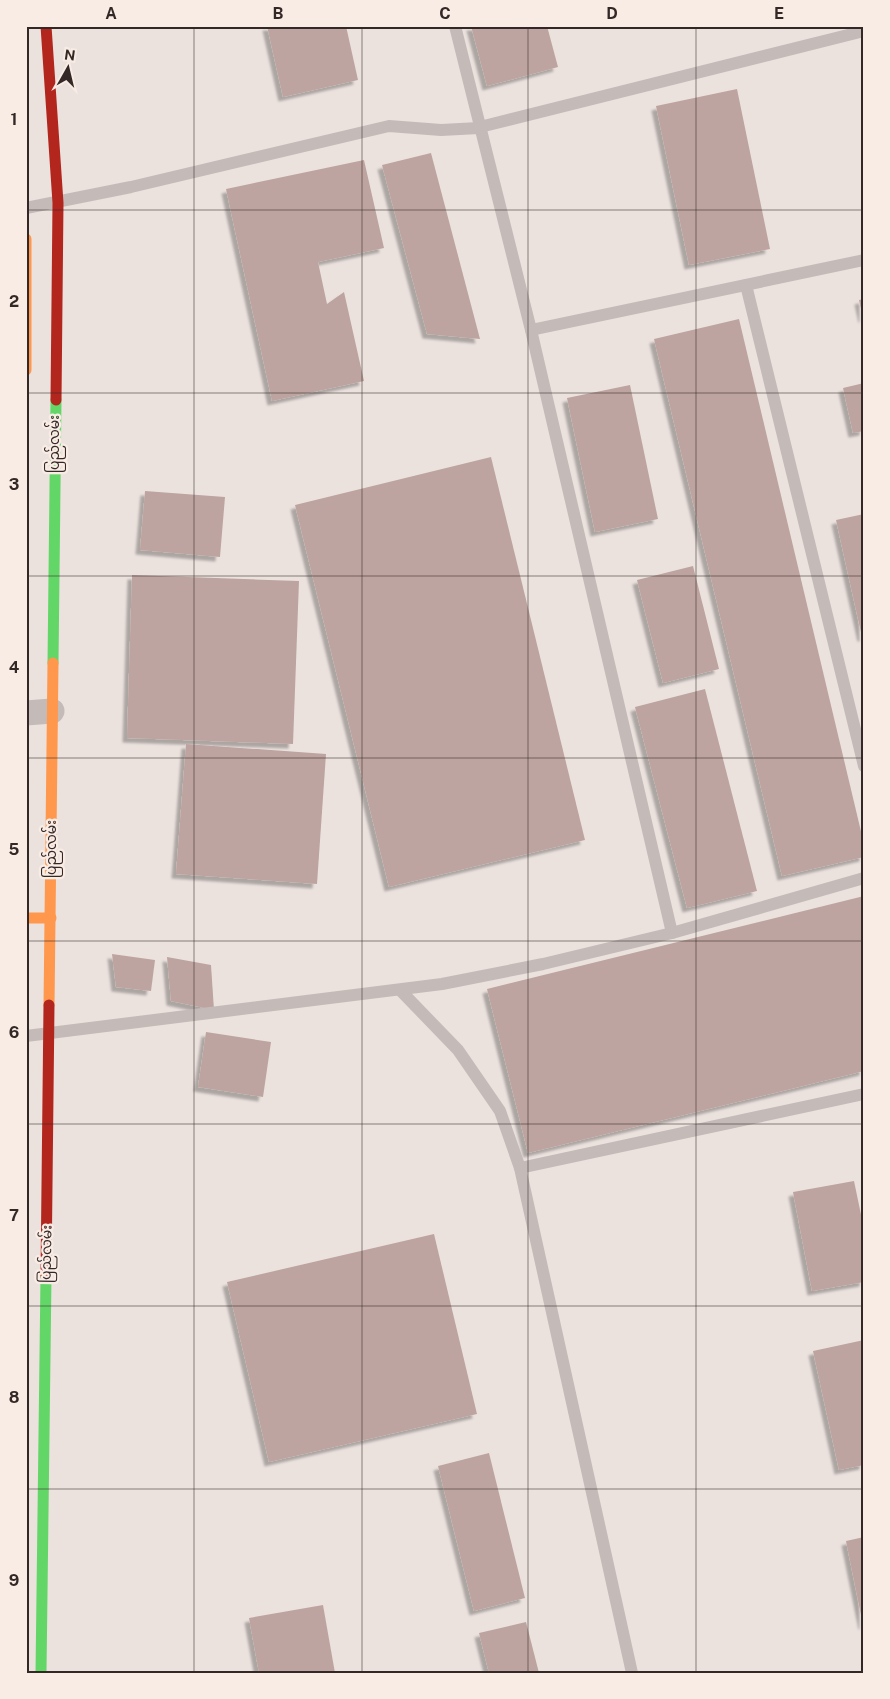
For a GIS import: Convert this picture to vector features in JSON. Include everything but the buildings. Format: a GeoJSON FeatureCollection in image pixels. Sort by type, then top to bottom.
{"type":"FeatureCollection","features":[{"type":"Feature","properties":{"kind":"highway","name":"ပြည်လမ်း"},"geometry":{"type":"LineString","coordinates":[[26,370],[38,322],[58,203],[46,26]]}},
{"type":"Feature","properties":{"kind":"highway","name":"ပြည်လမ်း"},"geometry":{"type":"LineString","coordinates":[[26,239],[38,322],[52,711],[41,1673]]}},
{"type":"Feature","properties":{"kind":"highway"},"geometry":{"type":"LineString","coordinates":[[26,918],[51,918]]}},
{"type":"Feature","properties":{"kind":"street"},"geometry":{"type":"LineString","coordinates":[[26,714],[52,711]]}},
{"type":"Feature","properties":{"kind":"lane"},"geometry":{"type":"LineString","coordinates":[[455,26],[531,330],[672,933]]}},
{"type":"Feature","properties":{"kind":"lane"},"geometry":{"type":"LineString","coordinates":[[26,208],[58,203],[389,126],[441,130],[480,127],[864,31]]}},
{"type":"Feature","properties":{"kind":"lane"},"geometry":{"type":"LineString","coordinates":[[531,330],[864,260]]}},
{"type":"Feature","properties":{"kind":"lane"},"geometry":{"type":"LineString","coordinates":[[746,285],[864,766]]}},
{"type":"Feature","properties":{"kind":"lane"},"geometry":{"type":"LineString","coordinates":[[26,1036],[49,1035],[400,990],[543,964],[672,933],[864,878]]}},
{"type":"Feature","properties":{"kind":"lane"},"geometry":{"type":"LineString","coordinates":[[400,990],[458,1050],[500,1111],[520,1168],[632,1673]]}},
{"type":"Feature","properties":{"kind":"lane"},"geometry":{"type":"LineString","coordinates":[[520,1168],[864,1094]]}},
{"type":"Feature","properties":{"kind":"traffic: fast"},"geometry":{"type":"LineString","coordinates":[[53,663],[56,400]]}},
{"type":"Feature","properties":{"kind":"traffic: fast"},"geometry":{"type":"LineString","coordinates":[[41,1673],[46,1276]]}},
{"type":"Feature","properties":{"kind":"traffic: slow"},"geometry":{"type":"LineString","coordinates":[[26,239],[26,370]]}},
{"type":"Feature","properties":{"kind":"traffic: slow"},"geometry":{"type":"LineString","coordinates":[[49,1005],[53,663]]}},
{"type":"Feature","properties":{"kind":"traffic: slow"},"geometry":{"type":"LineString","coordinates":[[26,918],[51,918]]}},
{"type":"Feature","properties":{"kind":"traffic: jam"},"geometry":{"type":"LineString","coordinates":[[46,26],[58,203],[56,400]]}},
{"type":"Feature","properties":{"kind":"traffic: jam"},"geometry":{"type":"LineString","coordinates":[[46,1276],[49,1005]]}}]}
